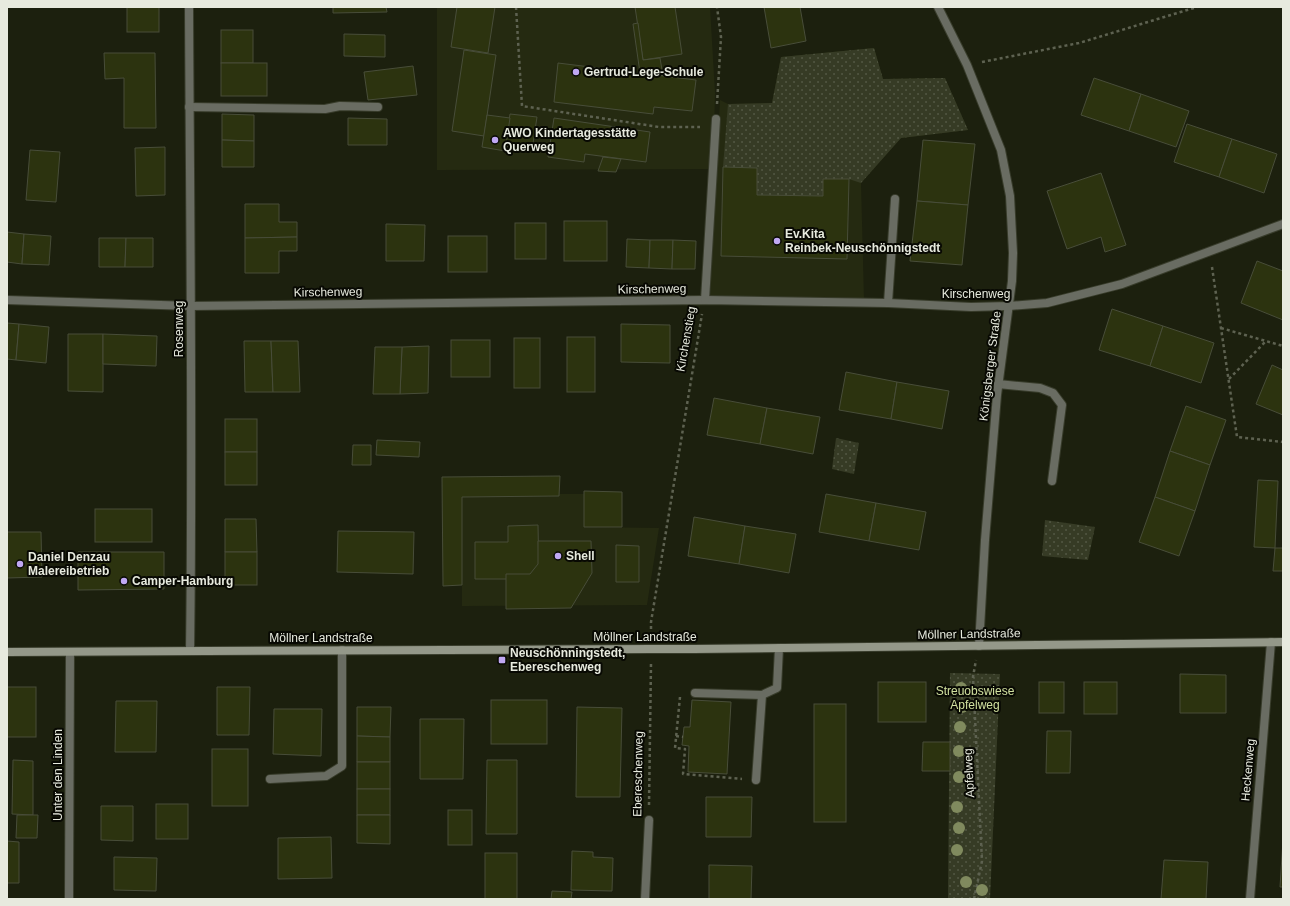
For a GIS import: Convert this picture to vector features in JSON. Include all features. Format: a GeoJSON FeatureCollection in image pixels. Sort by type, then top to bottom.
{"type":"FeatureCollection","features":[{"type":"Feature","properties":{"kind":"main road","name":"Möllner Landstraße"},"geometry":{"type":"LineString","coordinates":[[7,652],[694,649],[1283,642]]}},
{"type":"Feature","properties":{"kind":"street","name":"Rosenweg"},"geometry":{"type":"LineString","coordinates":[[189,7],[192,523],[190,651]]}},
{"type":"Feature","properties":{"kind":"street","name":"Königsberger Straße"},"geometry":{"type":"LineString","coordinates":[[938,7],[967,65],[1001,150],[1010,196],[1013,253],[1009,306],[998,384],[985,540],[979,646]]}},
{"type":"Feature","properties":{"kind":"street"},"geometry":{"type":"LineString","coordinates":[[189,107],[325,109],[340,106],[378,107]]}},
{"type":"Feature","properties":{"kind":"street","name":"Kirchenstieg"},"geometry":{"type":"LineString","coordinates":[[705,300],[716,119]]}},
{"type":"Feature","properties":{"kind":"street"},"geometry":{"type":"LineString","coordinates":[[888,303],[895,199]]}},
{"type":"Feature","properties":{"kind":"street","name":"Kirschenweg"},"geometry":{"type":"LineString","coordinates":[[7,300],[191,306],[705,300],[888,303],[971,308],[1009,306],[1047,303],[1122,284],[1283,224]]}},
{"type":"Feature","properties":{"kind":"street"},"geometry":{"type":"LineString","coordinates":[[998,384],[1040,388],[1052,393],[1062,405],[1052,481]]}},
{"type":"Feature","properties":{"kind":"street","name":"Heckenweg"},"geometry":{"type":"LineString","coordinates":[[1250,899],[1271,642]]}},
{"type":"Feature","properties":{"kind":"street"},"geometry":{"type":"LineString","coordinates":[[695,693],[762,695],[776,688],[779,648]]}},
{"type":"Feature","properties":{"kind":"street"},"geometry":{"type":"LineString","coordinates":[[270,779],[326,776],[342,766],[342,650]]}},
{"type":"Feature","properties":{"kind":"street","name":"Unter den Linden"},"geometry":{"type":"LineString","coordinates":[[69,899],[70,652]]}},
{"type":"Feature","properties":{"kind":"street"},"geometry":{"type":"LineString","coordinates":[[756,780],[762,695]]}},
{"type":"Feature","properties":{"kind":"street","name":"Ebereschenweg"},"geometry":{"type":"LineString","coordinates":[[645,899],[649,820]]}},
{"type":"Feature","properties":{"kind":"path"},"geometry":{"type":"LineString","coordinates":[[516,7],[522,106],[659,127],[696,127]]}},
{"type":"Feature","properties":{"kind":"path"},"geometry":{"type":"LineString","coordinates":[[716,119],[720,37],[718,7]]}},
{"type":"Feature","properties":{"kind":"path"},"geometry":{"type":"LineString","coordinates":[[967,65],[1079,43],[1198,7]]}},
{"type":"Feature","properties":{"kind":"path"},"geometry":{"type":"LineString","coordinates":[[1210,251],[1238,437],[1283,442]]}},
{"type":"Feature","properties":{"kind":"path","name":"Kirchenstieg"},"geometry":{"type":"LineString","coordinates":[[651,648],[651,622],[705,300]]}},
{"type":"Feature","properties":{"kind":"path"},"geometry":{"type":"LineString","coordinates":[[1221,328],[1283,346]]}},
{"type":"Feature","properties":{"kind":"path"},"geometry":{"type":"LineString","coordinates":[[1229,380],[1266,341]]}},
{"type":"Feature","properties":{"kind":"path","name":"Apfelweg"},"geometry":{"type":"LineString","coordinates":[[974,899],[982,861],[973,677],[979,646]]}},
{"type":"Feature","properties":{"kind":"path","name":"Ebereschenweg"},"geometry":{"type":"LineString","coordinates":[[649,820],[651,648]]}},
{"type":"Feature","properties":{"kind":"path"},"geometry":{"type":"LineString","coordinates":[[695,693],[680,691],[676,748],[685,749],[683,774],[756,780]]}},
{"type":"Feature","properties":{"kind":"path"},"geometry":{"type":"LineString","coordinates":[[676,736],[683,737]]}},
{"type":"Feature","properties":{"kind":"shaded area","name":"Gertrud-Lege-Schule"},"geometry":{"type":"Polygon","coordinates":[[[437,7],[710,7],[715,93],[713,169],[437,170],[437,7]]]}},
{"type":"Feature","properties":{"kind":"shaded area"},"geometry":{"type":"Polygon","coordinates":[[[874,48],[883,79],[945,78],[968,130],[901,138],[861,183],[864,299],[710,296],[720,100],[728,104],[772,103],[781,57],[874,48]]]}},
{"type":"Feature","properties":{"kind":"shaded area","name":"Shell"},"geometry":{"type":"Polygon","coordinates":[[[559,494],[584,494],[584,527],[659,528],[647,605],[462,606],[462,497],[559,496],[559,494]]]}},
{"type":"Feature","properties":{"kind":"green space"},"geometry":{"type":"Polygon","coordinates":[[[874,48],[883,79],[945,78],[968,130],[901,138],[861,183],[849,179],[823,179],[823,196],[757,195],[757,168],[723,167],[728,104],[772,103],[781,57],[874,48]]]}},
{"type":"Feature","properties":{"kind":"green space"},"geometry":{"type":"Polygon","coordinates":[[[836,438],[859,443],[854,474],[832,469],[836,438]]]}},
{"type":"Feature","properties":{"kind":"green space"},"geometry":{"type":"Polygon","coordinates":[[[1045,520],[1095,527],[1088,560],[1042,556],[1045,520]]]}},
{"type":"Feature","properties":{"kind":"green space","name":"Streuobswiese Apfelweg"},"geometry":{"type":"Polygon","coordinates":[[[950,673],[1000,674],[990,899],[948,899],[950,673]]]}},
{"type":"Feature","properties":{"kind":"building"},"geometry":{"type":"Polygon","coordinates":[[[127,7],[159,7],[159,32],[127,32],[127,7]]]}},
{"type":"Feature","properties":{"kind":"building"},"geometry":{"type":"Polygon","coordinates":[[[333,7],[386,7],[387,12],[333,13],[333,7]]]}},
{"type":"Feature","properties":{"kind":"building"},"geometry":{"type":"Polygon","coordinates":[[[457,7],[495,7],[488,53],[451,47],[457,7]]]}},
{"type":"Feature","properties":{"kind":"building"},"geometry":{"type":"Polygon","coordinates":[[[635,7],[675,7],[682,54],[643,60],[635,7]]]}},
{"type":"Feature","properties":{"kind":"building"},"geometry":{"type":"Polygon","coordinates":[[[764,7],[800,7],[806,41],[771,48],[764,7]]]}},
{"type":"Feature","properties":{"kind":"building"},"geometry":{"type":"Polygon","coordinates":[[[638,23],[643,60],[660,58],[663,76],[640,73],[633,24],[638,23]]]}},
{"type":"Feature","properties":{"kind":"building"},"geometry":{"type":"Polygon","coordinates":[[[221,30],[253,30],[253,63],[221,63],[221,30]]]}},
{"type":"Feature","properties":{"kind":"building"},"geometry":{"type":"Polygon","coordinates":[[[344,34],[385,35],[385,57],[344,56],[344,34]]]}},
{"type":"Feature","properties":{"kind":"building"},"geometry":{"type":"Polygon","coordinates":[[[464,50],[496,55],[484,136],[452,131],[464,50]]]}},
{"type":"Feature","properties":{"kind":"building"},"geometry":{"type":"Polygon","coordinates":[[[104,53],[155,53],[156,128],[124,128],[124,78],[105,79],[104,53]]]}},
{"type":"Feature","properties":{"kind":"building"},"geometry":{"type":"Polygon","coordinates":[[[221,63],[267,63],[267,96],[221,96],[221,63]]]}},
{"type":"Feature","properties":{"kind":"building"},"geometry":{"type":"Polygon","coordinates":[[[558,63],[696,80],[692,111],[654,107],[653,114],[554,102],[558,63]]]}},
{"type":"Feature","properties":{"kind":"building"},"geometry":{"type":"Polygon","coordinates":[[[413,66],[417,95],[368,100],[364,72],[413,66]]]}},
{"type":"Feature","properties":{"kind":"building"},"geometry":{"type":"Polygon","coordinates":[[[1094,78],[1141,94],[1129,131],[1081,115],[1094,78]]]}},
{"type":"Feature","properties":{"kind":"building"},"geometry":{"type":"Polygon","coordinates":[[[1141,94],[1189,111],[1176,147],[1129,131],[1141,94]]]}},
{"type":"Feature","properties":{"kind":"building"},"geometry":{"type":"Polygon","coordinates":[[[222,114],[254,115],[254,141],[222,140],[222,114]]]}},
{"type":"Feature","properties":{"kind":"building"},"geometry":{"type":"Polygon","coordinates":[[[510,114],[537,117],[532,150],[505,146],[510,114]]]}},
{"type":"Feature","properties":{"kind":"building"},"geometry":{"type":"Polygon","coordinates":[[[487,115],[510,118],[505,151],[482,147],[487,115]]]}},
{"type":"Feature","properties":{"kind":"building"},"geometry":{"type":"Polygon","coordinates":[[[348,118],[387,119],[387,145],[348,145],[348,118]]]}},
{"type":"Feature","properties":{"kind":"building"},"geometry":{"type":"Polygon","coordinates":[[[554,118],[650,132],[646,162],[585,154],[584,162],[548,157],[554,118]]]}},
{"type":"Feature","properties":{"kind":"building"},"geometry":{"type":"Polygon","coordinates":[[[1187,124],[1232,139],[1219,177],[1174,162],[1187,124]]]}},
{"type":"Feature","properties":{"kind":"building"},"geometry":{"type":"Polygon","coordinates":[[[1232,139],[1277,154],[1264,193],[1219,177],[1232,139]]]}},
{"type":"Feature","properties":{"kind":"building"},"geometry":{"type":"Polygon","coordinates":[[[222,140],[254,141],[254,167],[222,167],[222,140]]]}},
{"type":"Feature","properties":{"kind":"building"},"geometry":{"type":"Polygon","coordinates":[[[923,140],[975,144],[968,205],[917,201],[923,140]]]}},
{"type":"Feature","properties":{"kind":"building"},"geometry":{"type":"Polygon","coordinates":[[[165,147],[165,195],[136,196],[135,148],[165,147]]]}},
{"type":"Feature","properties":{"kind":"building"},"geometry":{"type":"Polygon","coordinates":[[[30,150],[60,152],[56,202],[26,200],[30,150]]]}},
{"type":"Feature","properties":{"kind":"building"},"geometry":{"type":"Polygon","coordinates":[[[603,157],[621,159],[616,172],[598,171],[603,157]]]}},
{"type":"Feature","properties":{"kind":"building"},"geometry":{"type":"Polygon","coordinates":[[[723,167],[757,168],[757,195],[823,196],[823,179],[849,179],[847,259],[721,256],[723,167]]]}},
{"type":"Feature","properties":{"kind":"building"},"geometry":{"type":"Polygon","coordinates":[[[1101,173],[1126,245],[1105,252],[1101,237],[1067,249],[1047,191],[1101,173]]]}},
{"type":"Feature","properties":{"kind":"building"},"geometry":{"type":"Polygon","coordinates":[[[917,201],[968,205],[962,265],[910,261],[917,201]]]}},
{"type":"Feature","properties":{"kind":"building"},"geometry":{"type":"Polygon","coordinates":[[[245,204],[279,204],[279,222],[297,222],[297,237],[245,238],[245,204]]]}},
{"type":"Feature","properties":{"kind":"building"},"geometry":{"type":"Polygon","coordinates":[[[564,221],[607,221],[607,261],[564,261],[564,221]]]}},
{"type":"Feature","properties":{"kind":"building"},"geometry":{"type":"Polygon","coordinates":[[[515,223],[546,223],[546,259],[515,259],[515,223]]]}},
{"type":"Feature","properties":{"kind":"building"},"geometry":{"type":"Polygon","coordinates":[[[386,224],[425,225],[424,261],[386,261],[386,224]]]}},
{"type":"Feature","properties":{"kind":"building"},"geometry":{"type":"Polygon","coordinates":[[[7,232],[24,234],[22,264],[7,262],[7,232]]]}},
{"type":"Feature","properties":{"kind":"building"},"geometry":{"type":"Polygon","coordinates":[[[24,234],[51,236],[49,265],[22,264],[24,234]]]}},
{"type":"Feature","properties":{"kind":"building"},"geometry":{"type":"Polygon","coordinates":[[[448,236],[487,236],[487,272],[448,272],[448,236]]]}},
{"type":"Feature","properties":{"kind":"building"},"geometry":{"type":"Polygon","coordinates":[[[297,237],[297,251],[279,251],[279,273],[245,273],[245,238],[297,237]]]}},
{"type":"Feature","properties":{"kind":"building"},"geometry":{"type":"Polygon","coordinates":[[[99,238],[126,238],[125,267],[99,267],[99,238]]]}},
{"type":"Feature","properties":{"kind":"building"},"geometry":{"type":"Polygon","coordinates":[[[126,238],[153,238],[153,267],[125,267],[126,238]]]}},
{"type":"Feature","properties":{"kind":"building"},"geometry":{"type":"Polygon","coordinates":[[[627,239],[650,240],[649,268],[626,267],[627,239]]]}},
{"type":"Feature","properties":{"kind":"building"},"geometry":{"type":"Polygon","coordinates":[[[650,240],[673,240],[672,269],[649,268],[650,240]]]}},
{"type":"Feature","properties":{"kind":"building"},"geometry":{"type":"Polygon","coordinates":[[[673,240],[696,241],[695,269],[672,269],[673,240]]]}},
{"type":"Feature","properties":{"kind":"building"},"geometry":{"type":"Polygon","coordinates":[[[1257,261],[1283,271],[1283,320],[1241,303],[1257,261]]]}},
{"type":"Feature","properties":{"kind":"building"},"geometry":{"type":"Polygon","coordinates":[[[1112,309],[1163,326],[1150,366],[1099,350],[1112,309]]]}},
{"type":"Feature","properties":{"kind":"building"},"geometry":{"type":"Polygon","coordinates":[[[7,323],[19,324],[16,360],[7,359],[7,323]]]}},
{"type":"Feature","properties":{"kind":"building"},"geometry":{"type":"Polygon","coordinates":[[[19,324],[49,327],[46,363],[16,360],[19,324]]]}},
{"type":"Feature","properties":{"kind":"building"},"geometry":{"type":"Polygon","coordinates":[[[621,324],[670,325],[670,363],[621,362],[621,324]]]}},
{"type":"Feature","properties":{"kind":"building"},"geometry":{"type":"Polygon","coordinates":[[[1163,326],[1214,343],[1201,383],[1150,366],[1163,326]]]}},
{"type":"Feature","properties":{"kind":"building"},"geometry":{"type":"Polygon","coordinates":[[[68,334],[103,334],[103,392],[68,391],[68,334]]]}},
{"type":"Feature","properties":{"kind":"building"},"geometry":{"type":"Polygon","coordinates":[[[103,334],[157,336],[156,366],[103,364],[103,334]]]}},
{"type":"Feature","properties":{"kind":"building"},"geometry":{"type":"Polygon","coordinates":[[[567,337],[595,337],[595,392],[567,392],[567,337]]]}},
{"type":"Feature","properties":{"kind":"building"},"geometry":{"type":"Polygon","coordinates":[[[514,338],[540,338],[540,388],[514,388],[514,338]]]}},
{"type":"Feature","properties":{"kind":"building"},"geometry":{"type":"Polygon","coordinates":[[[451,340],[490,340],[490,377],[451,377],[451,340]]]}},
{"type":"Feature","properties":{"kind":"building"},"geometry":{"type":"Polygon","coordinates":[[[244,341],[271,341],[273,392],[245,392],[244,341]]]}},
{"type":"Feature","properties":{"kind":"building"},"geometry":{"type":"Polygon","coordinates":[[[271,341],[298,341],[300,392],[273,392],[271,341]]]}},
{"type":"Feature","properties":{"kind":"building"},"geometry":{"type":"Polygon","coordinates":[[[429,346],[428,393],[400,394],[402,347],[429,346]]]}},
{"type":"Feature","properties":{"kind":"building"},"geometry":{"type":"Polygon","coordinates":[[[375,347],[402,347],[400,394],[373,394],[375,347]]]}},
{"type":"Feature","properties":{"kind":"building"},"geometry":{"type":"Polygon","coordinates":[[[1272,365],[1283,370],[1283,415],[1256,404],[1272,365]]]}},
{"type":"Feature","properties":{"kind":"building"},"geometry":{"type":"Polygon","coordinates":[[[846,372],[897,382],[891,419],[839,410],[846,372]]]}},
{"type":"Feature","properties":{"kind":"building"},"geometry":{"type":"Polygon","coordinates":[[[897,382],[949,391],[942,429],[891,419],[897,382]]]}},
{"type":"Feature","properties":{"kind":"building"},"geometry":{"type":"Polygon","coordinates":[[[714,398],[767,408],[760,444],[707,435],[714,398]]]}},
{"type":"Feature","properties":{"kind":"building"},"geometry":{"type":"Polygon","coordinates":[[[1186,406],[1226,420],[1210,465],[1170,451],[1186,406]]]}},
{"type":"Feature","properties":{"kind":"building"},"geometry":{"type":"Polygon","coordinates":[[[767,408],[820,417],[813,454],[760,444],[767,408]]]}},
{"type":"Feature","properties":{"kind":"building"},"geometry":{"type":"Polygon","coordinates":[[[225,419],[257,419],[257,452],[225,452],[225,419]]]}},
{"type":"Feature","properties":{"kind":"building"},"geometry":{"type":"Polygon","coordinates":[[[377,440],[420,442],[419,457],[376,455],[377,440]]]}},
{"type":"Feature","properties":{"kind":"building"},"geometry":{"type":"Polygon","coordinates":[[[353,445],[371,445],[371,465],[352,465],[353,445]]]}},
{"type":"Feature","properties":{"kind":"building"},"geometry":{"type":"Polygon","coordinates":[[[1170,451],[1210,465],[1195,511],[1155,497],[1170,451]]]}},
{"type":"Feature","properties":{"kind":"building"},"geometry":{"type":"Polygon","coordinates":[[[225,452],[257,452],[257,485],[225,485],[225,452]]]}},
{"type":"Feature","properties":{"kind":"building"},"geometry":{"type":"Polygon","coordinates":[[[560,476],[559,496],[462,497],[462,585],[443,586],[442,477],[560,476]]]}},
{"type":"Feature","properties":{"kind":"building"},"geometry":{"type":"Polygon","coordinates":[[[1258,480],[1278,481],[1275,548],[1254,547],[1258,480]]]}},
{"type":"Feature","properties":{"kind":"building"},"geometry":{"type":"Polygon","coordinates":[[[584,491],[622,492],[622,527],[584,527],[584,491]]]}},
{"type":"Feature","properties":{"kind":"building"},"geometry":{"type":"Polygon","coordinates":[[[826,494],[876,503],[869,541],[819,532],[826,494]]]}},
{"type":"Feature","properties":{"kind":"building"},"geometry":{"type":"Polygon","coordinates":[[[1155,497],[1195,511],[1179,556],[1139,542],[1155,497]]]}},
{"type":"Feature","properties":{"kind":"building"},"geometry":{"type":"Polygon","coordinates":[[[876,503],[926,512],[919,550],[869,541],[876,503]]]}},
{"type":"Feature","properties":{"kind":"building"},"geometry":{"type":"Polygon","coordinates":[[[95,509],[152,509],[152,542],[95,542],[95,509]]]}},
{"type":"Feature","properties":{"kind":"building"},"geometry":{"type":"Polygon","coordinates":[[[694,517],[745,526],[739,564],[688,556],[694,517]]]}},
{"type":"Feature","properties":{"kind":"building"},"geometry":{"type":"Polygon","coordinates":[[[225,519],[256,519],[257,552],[225,552],[225,519]]]}},
{"type":"Feature","properties":{"kind":"building"},"geometry":{"type":"Polygon","coordinates":[[[538,525],[539,579],[475,579],[475,542],[508,542],[508,526],[538,525]]]}},
{"type":"Feature","properties":{"kind":"building"},"geometry":{"type":"Polygon","coordinates":[[[745,526],[796,534],[789,573],[739,564],[745,526]]]}},
{"type":"Feature","properties":{"kind":"building"},"geometry":{"type":"Polygon","coordinates":[[[338,531],[414,532],[413,574],[337,572],[338,531]]]}},
{"type":"Feature","properties":{"kind":"building"},"geometry":{"type":"Polygon","coordinates":[[[7,532],[41,532],[42,577],[7,578],[7,532]]]}},
{"type":"Feature","properties":{"kind":"building"},"geometry":{"type":"Polygon","coordinates":[[[538,541],[591,541],[592,573],[571,608],[506,609],[506,574],[530,574],[538,564],[538,541]]]}},
{"type":"Feature","properties":{"kind":"building"},"geometry":{"type":"Polygon","coordinates":[[[616,545],[639,546],[639,582],[616,582],[616,545]]]}},
{"type":"Feature","properties":{"kind":"building"},"geometry":{"type":"Polygon","coordinates":[[[1275,548],[1283,548],[1283,571],[1273,571],[1275,548]]]}},
{"type":"Feature","properties":{"kind":"building"},"geometry":{"type":"Polygon","coordinates":[[[78,552],[164,552],[164,589],[78,590],[78,552]]]}},
{"type":"Feature","properties":{"kind":"building"},"geometry":{"type":"Polygon","coordinates":[[[225,552],[257,552],[257,585],[225,585],[225,552]]]}},
{"type":"Feature","properties":{"kind":"building"},"geometry":{"type":"Polygon","coordinates":[[[1180,674],[1226,675],[1226,713],[1180,713],[1180,674]]]}},
{"type":"Feature","properties":{"kind":"building"},"geometry":{"type":"Polygon","coordinates":[[[878,682],[926,682],[926,722],[878,722],[878,682]]]}},
{"type":"Feature","properties":{"kind":"building"},"geometry":{"type":"Polygon","coordinates":[[[1039,682],[1064,682],[1064,713],[1039,713],[1039,682]]]}},
{"type":"Feature","properties":{"kind":"building"},"geometry":{"type":"Polygon","coordinates":[[[1084,682],[1117,682],[1117,714],[1084,714],[1084,682]]]}},
{"type":"Feature","properties":{"kind":"building"},"geometry":{"type":"Polygon","coordinates":[[[7,687],[36,687],[36,737],[7,737],[7,687]]]}},
{"type":"Feature","properties":{"kind":"building"},"geometry":{"type":"Polygon","coordinates":[[[217,687],[250,687],[249,735],[217,735],[217,687]]]}},
{"type":"Feature","properties":{"kind":"building"},"geometry":{"type":"Polygon","coordinates":[[[491,700],[547,700],[547,744],[491,744],[491,700]]]}},
{"type":"Feature","properties":{"kind":"building"},"geometry":{"type":"Polygon","coordinates":[[[692,700],[731,702],[727,774],[688,772],[689,746],[682,745],[684,727],[690,727],[692,700]]]}},
{"type":"Feature","properties":{"kind":"building"},"geometry":{"type":"Polygon","coordinates":[[[116,701],[157,701],[156,752],[115,752],[116,701]]]}},
{"type":"Feature","properties":{"kind":"building"},"geometry":{"type":"Polygon","coordinates":[[[814,704],[846,704],[846,822],[814,822],[814,704]]]}},
{"type":"Feature","properties":{"kind":"building"},"geometry":{"type":"Polygon","coordinates":[[[357,707],[391,707],[390,737],[357,736],[357,707]]]}},
{"type":"Feature","properties":{"kind":"building"},"geometry":{"type":"Polygon","coordinates":[[[577,707],[622,708],[620,797],[576,797],[577,707]]]}},
{"type":"Feature","properties":{"kind":"building"},"geometry":{"type":"Polygon","coordinates":[[[274,709],[322,709],[321,756],[273,754],[274,709]]]}},
{"type":"Feature","properties":{"kind":"building"},"geometry":{"type":"Polygon","coordinates":[[[420,719],[464,719],[463,779],[420,779],[420,719]]]}},
{"type":"Feature","properties":{"kind":"building"},"geometry":{"type":"Polygon","coordinates":[[[1047,731],[1071,731],[1070,773],[1046,773],[1047,731]]]}},
{"type":"Feature","properties":{"kind":"building"},"geometry":{"type":"Polygon","coordinates":[[[357,736],[390,737],[390,762],[357,762],[357,736]]]}},
{"type":"Feature","properties":{"kind":"building"},"geometry":{"type":"Polygon","coordinates":[[[923,742],[950,742],[950,771],[922,771],[923,742]]]}},
{"type":"Feature","properties":{"kind":"building"},"geometry":{"type":"Polygon","coordinates":[[[212,749],[248,749],[248,806],[212,806],[212,749]]]}},
{"type":"Feature","properties":{"kind":"building"},"geometry":{"type":"Polygon","coordinates":[[[13,760],[33,761],[33,815],[12,814],[13,760]]]}},
{"type":"Feature","properties":{"kind":"building"},"geometry":{"type":"Polygon","coordinates":[[[487,760],[517,760],[517,834],[486,834],[487,760]]]}},
{"type":"Feature","properties":{"kind":"building"},"geometry":{"type":"Polygon","coordinates":[[[357,762],[390,762],[390,789],[357,789],[357,762]]]}},
{"type":"Feature","properties":{"kind":"building"},"geometry":{"type":"Polygon","coordinates":[[[357,789],[390,789],[390,815],[357,815],[357,789]]]}},
{"type":"Feature","properties":{"kind":"building"},"geometry":{"type":"Polygon","coordinates":[[[706,797],[752,797],[751,837],[706,837],[706,797]]]}},
{"type":"Feature","properties":{"kind":"building"},"geometry":{"type":"Polygon","coordinates":[[[156,804],[188,804],[188,839],[156,839],[156,804]]]}},
{"type":"Feature","properties":{"kind":"building"},"geometry":{"type":"Polygon","coordinates":[[[101,806],[133,806],[133,841],[101,840],[101,806]]]}},
{"type":"Feature","properties":{"kind":"building"},"geometry":{"type":"Polygon","coordinates":[[[448,810],[472,810],[472,845],[448,845],[448,810]]]}},
{"type":"Feature","properties":{"kind":"building"},"geometry":{"type":"Polygon","coordinates":[[[17,815],[38,815],[37,838],[16,838],[17,815]]]}},
{"type":"Feature","properties":{"kind":"building"},"geometry":{"type":"Polygon","coordinates":[[[357,815],[390,815],[390,844],[357,843],[357,815]]]}},
{"type":"Feature","properties":{"kind":"building"},"geometry":{"type":"Polygon","coordinates":[[[331,837],[332,878],[278,879],[278,838],[331,837]]]}},
{"type":"Feature","properties":{"kind":"building"},"geometry":{"type":"Polygon","coordinates":[[[1283,840],[1283,887],[1280,887],[1283,840]]]}},
{"type":"Feature","properties":{"kind":"building"},"geometry":{"type":"Polygon","coordinates":[[[7,841],[19,842],[19,883],[7,883],[7,841]]]}},
{"type":"Feature","properties":{"kind":"building"},"geometry":{"type":"Polygon","coordinates":[[[572,851],[593,852],[593,857],[613,858],[612,891],[571,890],[572,851]]]}},
{"type":"Feature","properties":{"kind":"building"},"geometry":{"type":"Polygon","coordinates":[[[485,853],[517,853],[517,899],[485,899],[485,853]]]}},
{"type":"Feature","properties":{"kind":"building"},"geometry":{"type":"Polygon","coordinates":[[[114,857],[157,858],[156,891],[114,890],[114,857]]]}},
{"type":"Feature","properties":{"kind":"building"},"geometry":{"type":"Polygon","coordinates":[[[1164,860],[1208,862],[1206,899],[1161,899],[1164,860]]]}},
{"type":"Feature","properties":{"kind":"building"},"geometry":{"type":"Polygon","coordinates":[[[709,865],[752,866],[751,899],[709,899],[709,865]]]}},
{"type":"Feature","properties":{"kind":"building"},"geometry":{"type":"Polygon","coordinates":[[[552,891],[572,892],[571,899],[551,899],[552,891]]]}},
{"type":"Feature","properties":{"kind":"place","name":"Gertrud-Lege-Schule"},"geometry":{"type":"Point","coordinates":[576,72]}},
{"type":"Feature","properties":{"kind":"place","name":"AWO Kindertagesstätte Querweg"},"geometry":{"type":"Point","coordinates":[495,140]}},
{"type":"Feature","properties":{"kind":"place","name":"Ev.Kita Reinbek-Neuschönnigstedt"},"geometry":{"type":"Point","coordinates":[777,241]}},
{"type":"Feature","properties":{"kind":"place","name":"Shell"},"geometry":{"type":"Point","coordinates":[558,556]}},
{"type":"Feature","properties":{"kind":"place","name":"Daniel Denzau Malereibetrieb"},"geometry":{"type":"Point","coordinates":[20,564]}},
{"type":"Feature","properties":{"kind":"place","name":"Camper-Hamburg"},"geometry":{"type":"Point","coordinates":[124,581]}},
{"type":"Feature","properties":{"kind":"place","name":"Neuschönningstedt, Ebereschenweg"},"geometry":{"type":"Point","coordinates":[502,660]}}]}
